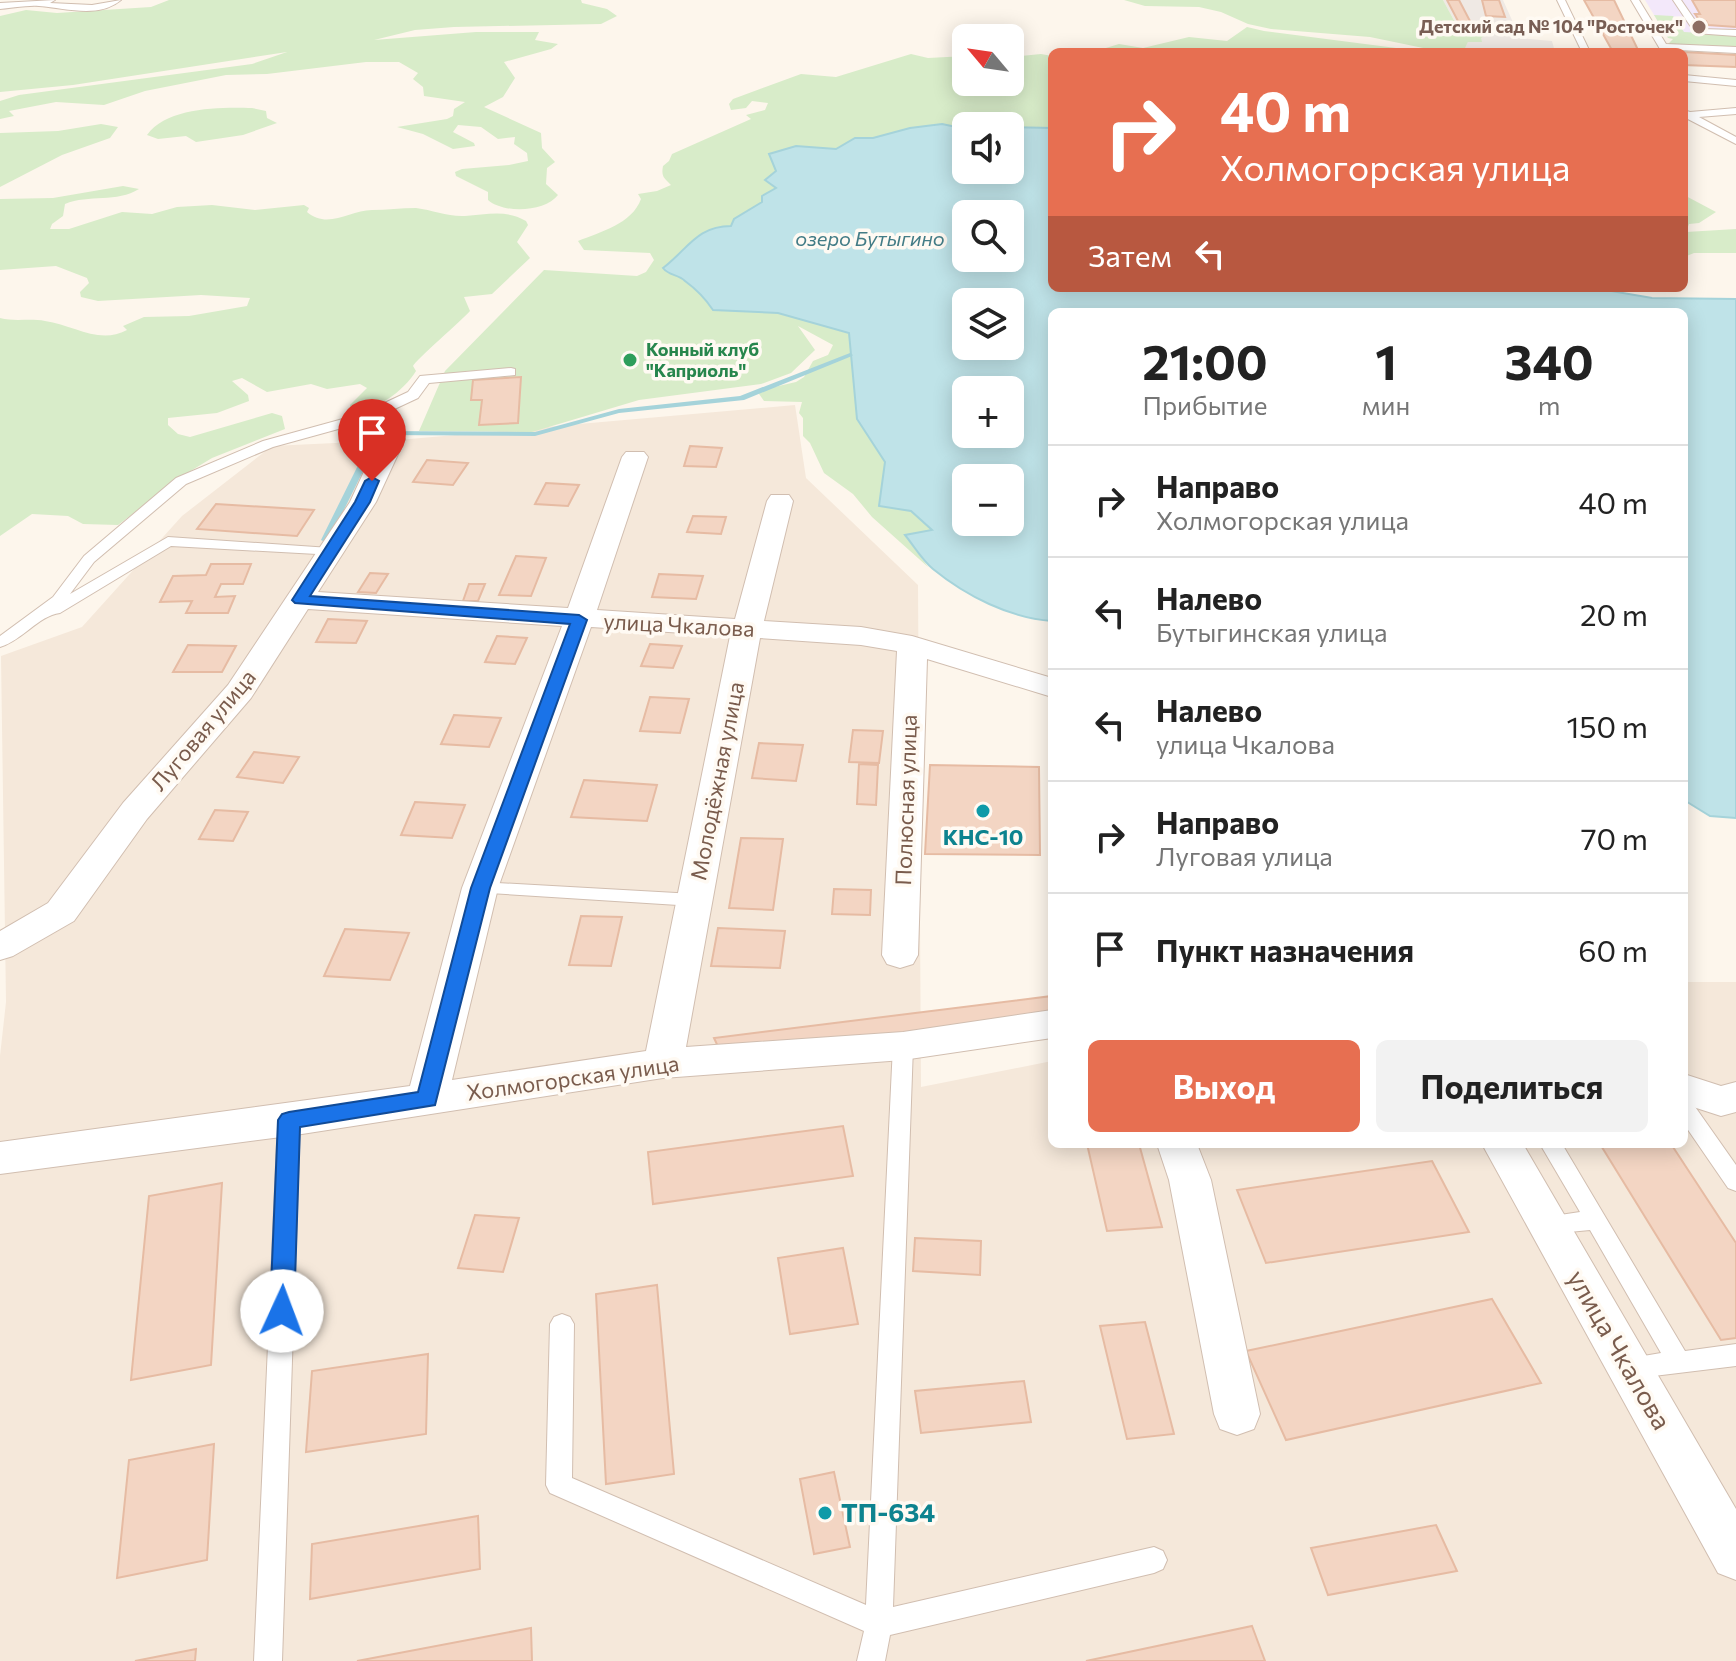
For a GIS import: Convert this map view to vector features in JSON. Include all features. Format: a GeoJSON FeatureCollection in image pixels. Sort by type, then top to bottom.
{"type":"FeatureCollection","features":[{"type":"Feature","properties":{"kind":"street","name":"Луговая улица"},"geometry":{"type":"LineString","coordinates":[[0,947],[61,912],[135,811],[240,691],[363,502],[392,439]]}},
{"type":"Feature","properties":{"kind":"street"},"geometry":{"type":"LineString","coordinates":[[427,1099],[480,888],[579,620],[635,457]]}},
{"type":"Feature","properties":{"kind":"street","name":"Молодёжная улица"},"geometry":{"type":"LineString","coordinates":[[663,1063],[747,628],[780,501]]}},
{"type":"Feature","properties":{"kind":"street","name":"улица Чкалова"},"geometry":{"type":"LineString","coordinates":[[300,600],[861,636],[912,645],[1048,687]]}},
{"type":"Feature","properties":{"kind":"street","name":"Полюсная улица"},"geometry":{"type":"LineString","coordinates":[[900,955],[912,645]]}},
{"type":"Feature","properties":{"kind":"street","name":"Холмогорская улица"},"geometry":{"type":"LineString","coordinates":[[0,1158],[289,1120],[663,1063],[903,1046],[1048,1025]]}},
{"type":"Feature","properties":{"kind":"street"},"geometry":{"type":"LineString","coordinates":[[1688,1090],[1721,1101],[1736,1097]]}},
{"type":"Feature","properties":{"kind":"street"},"geometry":{"type":"LineString","coordinates":[[1178,1148],[1190,1180],[1237,1414]]}},
{"type":"Feature","properties":{"kind":"street","name":"улица Чкалова"},"geometry":{"type":"LineString","coordinates":[[1504,1148],[1736,1556]]}},
{"type":"Feature","properties":{"kind":"lane"},"geometry":{"type":"LineString","coordinates":[[0,6],[51,0]]}},
{"type":"Feature","properties":{"kind":"lane"},"geometry":{"type":"LineString","coordinates":[[39,3],[57,8],[90,3],[108,5],[117,0]]}},
{"type":"Feature","properties":{"kind":"lane"},"geometry":{"type":"LineString","coordinates":[[1561,0],[1584,48]]}},
{"type":"Feature","properties":{"kind":"lane"},"geometry":{"type":"LineString","coordinates":[[1635,0],[1663,47],[1687,48]]}},
{"type":"Feature","properties":{"kind":"lane"},"geometry":{"type":"LineString","coordinates":[[1677,0],[1698,31],[1736,33]]}},
{"type":"Feature","properties":{"kind":"lane"},"geometry":{"type":"LineString","coordinates":[[1688,48],[1736,50]]}},
{"type":"Feature","properties":{"kind":"lane"},"geometry":{"type":"LineString","coordinates":[[1688,75],[1736,74]]}},
{"type":"Feature","properties":{"kind":"lane"},"geometry":{"type":"LineString","coordinates":[[1688,76],[1736,83]]}},
{"type":"Feature","properties":{"kind":"lane"},"geometry":{"type":"LineString","coordinates":[[1688,114],[1736,111]]}},
{"type":"Feature","properties":{"kind":"lane"},"geometry":{"type":"LineString","coordinates":[[1688,115],[1736,141]]}},
{"type":"Feature","properties":{"kind":"lane"},"geometry":{"type":"LineString","coordinates":[[15,635],[58,600],[89,559],[181,481],[268,444],[366,417],[413,395],[425,379],[511,372]]}},
{"type":"Feature","properties":{"kind":"lane"},"geometry":{"type":"LineString","coordinates":[[0,642],[168,541],[330,552]]}},
{"type":"Feature","properties":{"kind":"lane"},"geometry":{"type":"LineString","coordinates":[[480,888],[694,900]]}},
{"type":"Feature","properties":{"kind":"lane"},"geometry":{"type":"LineString","coordinates":[[871,1661],[879,1624],[903,1046]]}},
{"type":"Feature","properties":{"kind":"lane"},"geometry":{"type":"LineString","coordinates":[[1688,1113],[1736,1182]]}},
{"type":"Feature","properties":{"kind":"lane"},"geometry":{"type":"LineString","coordinates":[[268,1661],[289,1120]]}},
{"type":"Feature","properties":{"kind":"lane"},"geometry":{"type":"LineString","coordinates":[[1553,1148],[1679,1362]]}},
{"type":"Feature","properties":{"kind":"lane"},"geometry":{"type":"LineString","coordinates":[[1548,1225],[1596,1220]]}},
{"type":"Feature","properties":{"kind":"lane"},"geometry":{"type":"LineString","coordinates":[[562,1324],[559,1485],[879,1624],[1154,1560]]}},
{"type":"Feature","properties":{"kind":"lane"},"geometry":{"type":"LineString","coordinates":[[1629,1368],[1736,1355]]}},
{"type":"Feature","properties":{"kind":"shaded area"},"geometry":{"type":"Polygon","coordinates":[[[1443,0],[1503,0],[1520,38],[1552,41],[1554,48],[1465,48],[1468,42],[1468,25],[1456,24],[1443,0]]]}},
{"type":"Feature","properties":{"kind":"shaded area","name":"Детский сад № 104 \"Росточек\""},"geometry":{"type":"Polygon","coordinates":[[[1645,0],[1736,0],[1736,41],[1668,38],[1645,0]]]}},
{"type":"Feature","properties":{"kind":"shaded area"},"geometry":{"type":"Polygon","coordinates":[[[795,405],[806,478],[918,585],[921,1087],[1048,1062],[1048,1148],[1688,1148],[1688,982],[1736,982],[1736,1661],[0,1661],[0,1056],[6,1002],[1,656],[82,627],[182,516],[272,446],[398,440],[795,405]]]}},
{"type":"Feature","properties":{"kind":"green space"},"geometry":{"type":"Polygon","coordinates":[[[169,0],[581,0],[617,16],[601,24],[454,27],[415,30],[374,40],[476,32],[539,32],[535,40],[558,44],[551,49],[504,62],[515,78],[503,97],[484,107],[541,133],[542,148],[555,162],[547,168],[546,184],[558,195],[552,201],[534,208],[514,209],[495,205],[488,200],[488,192],[456,176],[455,172],[462,169],[528,161],[527,153],[514,144],[515,137],[498,139],[481,127],[458,125],[453,132],[475,146],[453,149],[423,134],[397,127],[447,119],[453,116],[454,109],[465,102],[424,96],[423,87],[413,79],[418,73],[399,62],[366,62],[267,74],[226,75],[145,91],[104,105],[56,102],[9,111],[14,116],[0,119],[0,101],[19,95],[252,64],[287,52],[73,85],[0,92],[0,16],[26,10],[57,13],[151,7],[169,0]]]}},
{"type":"Feature","properties":{"kind":"green space"},"geometry":{"type":"Polygon","coordinates":[[[1124,0],[1443,0],[1456,24],[1485,30],[1486,35],[1481,38],[1482,42],[1468,42],[1465,48],[1423,48],[1370,37],[1271,29],[1199,7],[1145,6],[1124,0]]]}},
{"type":"Feature","properties":{"kind":"green space"},"geometry":{"type":"Polygon","coordinates":[[[1654,15],[1673,16],[1684,32],[1736,35],[1736,48],[1668,44],[1673,39],[1668,38],[1654,15]]]}},
{"type":"Feature","properties":{"kind":"green space"},"geometry":{"type":"Polygon","coordinates":[[[1247,27],[1396,48],[1143,48],[1189,37],[1227,41],[1247,27]]]}},
{"type":"Feature","properties":{"kind":"green space"},"geometry":{"type":"Polygon","coordinates":[[[1119,44],[1143,48],[1106,48],[1119,44]]]}},
{"type":"Feature","properties":{"kind":"green space"},"geometry":{"type":"Polygon","coordinates":[[[911,54],[928,58],[952,57],[952,96],[1024,96],[1024,56],[1048,55],[1048,128],[1024,128],[1024,112],[952,112],[952,128],[923,128],[873,139],[857,138],[836,149],[796,146],[769,154],[776,171],[771,185],[777,188],[762,196],[762,202],[734,219],[732,226],[702,234],[663,268],[690,284],[713,310],[778,313],[850,333],[857,419],[885,462],[879,506],[911,511],[933,531],[905,535],[928,567],[872,517],[853,494],[824,473],[810,443],[803,436],[803,418],[799,413],[802,402],[764,401],[757,391],[796,382],[804,377],[813,361],[828,355],[833,345],[798,326],[815,350],[791,373],[761,384],[639,400],[532,432],[419,431],[445,371],[544,270],[637,276],[646,272],[654,260],[650,253],[584,250],[578,241],[623,221],[637,208],[641,199],[638,194],[671,185],[662,170],[672,154],[751,119],[746,115],[765,110],[768,103],[752,101],[746,108],[731,110],[729,104],[733,99],[801,74],[836,77],[911,54]]]}},
{"type":"Feature","properties":{"kind":"green space"},"geometry":{"type":"Polygon","coordinates":[[[252,108],[266,111],[267,118],[277,123],[243,135],[196,142],[186,136],[158,139],[147,135],[167,119],[181,114],[210,109],[252,108]]]}},
{"type":"Feature","properties":{"kind":"green space"},"geometry":{"type":"Polygon","coordinates":[[[101,124],[118,127],[110,138],[62,155],[0,187],[0,133],[58,131],[101,124]]]}},
{"type":"Feature","properties":{"kind":"green space"},"geometry":{"type":"Polygon","coordinates":[[[123,186],[139,189],[122,196],[65,204],[63,216],[50,229],[69,229],[122,212],[152,214],[177,207],[212,205],[255,210],[304,205],[309,208],[307,212],[323,219],[364,211],[416,208],[459,216],[496,214],[518,217],[528,225],[517,242],[530,258],[492,294],[464,297],[470,311],[416,362],[413,366],[416,371],[404,386],[379,404],[351,411],[350,405],[367,388],[360,384],[327,389],[311,384],[267,392],[242,378],[232,381],[248,395],[249,401],[217,413],[168,418],[168,425],[178,434],[190,437],[272,413],[282,416],[285,429],[212,458],[184,475],[118,525],[83,524],[68,516],[32,514],[0,536],[0,318],[45,321],[86,333],[106,335],[127,330],[123,326],[144,317],[189,316],[247,306],[250,298],[201,295],[98,301],[81,297],[80,292],[89,283],[87,278],[56,266],[0,270],[0,199],[53,198],[123,186]]]}},
{"type":"Feature","properties":{"kind":"green space"},"geometry":{"type":"Polygon","coordinates":[[[1688,197],[1716,212],[1699,223],[1688,227],[1688,197]]]}},
{"type":"Feature","properties":{"kind":"green space"},"geometry":{"type":"Polygon","coordinates":[[[1736,229],[1736,253],[1688,255],[1688,232],[1736,229]]]}},
{"type":"Feature","properties":{"kind":"water","name":"озеро Бутыгино"},"geometry":{"type":"Polygon","coordinates":[[[942,124],[952,126],[952,184],[1024,184],[1024,127],[1048,128],[1048,292],[1617,292],[1652,298],[1736,299],[1736,818],[1710,816],[1688,802],[1688,308],[1048,308],[1048,620],[1036,619],[974,597],[933,569],[905,535],[932,530],[911,511],[879,506],[885,462],[857,419],[849,333],[778,313],[713,310],[693,287],[663,268],[701,234],[731,226],[734,219],[762,202],[762,196],[776,188],[765,180],[776,171],[769,154],[796,146],[836,149],[855,138],[873,138],[910,128],[942,124]]]}},
{"type":"Feature","properties":{"kind":"building"},"geometry":{"type":"Polygon","coordinates":[[[1447,0],[1459,0],[1471,23],[1459,23],[1447,0]]]}},
{"type":"Feature","properties":{"kind":"building"},"geometry":{"type":"Polygon","coordinates":[[[1482,0],[1499,0],[1505,17],[1486,16],[1482,0]]]}},
{"type":"Feature","properties":{"kind":"building"},"geometry":{"type":"Polygon","coordinates":[[[1584,0],[1614,0],[1637,48],[1611,48],[1584,0]]]}},
{"type":"Feature","properties":{"kind":"building"},"geometry":{"type":"Polygon","coordinates":[[[1692,0],[1736,0],[1736,27],[1708,25],[1706,21],[1700,21],[1695,14],[1700,14],[1692,0]]]}},
{"type":"Feature","properties":{"kind":"building"},"geometry":{"type":"Polygon","coordinates":[[[1688,52],[1736,55],[1736,67],[1688,65],[1688,52]]]}},
{"type":"Feature","properties":{"kind":"building"},"geometry":{"type":"Polygon","coordinates":[[[521,377],[518,423],[479,425],[482,400],[471,400],[473,380],[521,377]]]}},
{"type":"Feature","properties":{"kind":"building"},"geometry":{"type":"Polygon","coordinates":[[[690,446],[722,448],[716,467],[684,466],[690,446]]]}},
{"type":"Feature","properties":{"kind":"building"},"geometry":{"type":"Polygon","coordinates":[[[427,460],[468,463],[453,485],[413,482],[427,460]]]}},
{"type":"Feature","properties":{"kind":"building"},"geometry":{"type":"Polygon","coordinates":[[[546,483],[579,485],[568,506],[535,504],[546,483]]]}},
{"type":"Feature","properties":{"kind":"building"},"geometry":{"type":"Polygon","coordinates":[[[216,504],[314,510],[297,536],[197,529],[216,504]]]}},
{"type":"Feature","properties":{"kind":"building"},"geometry":{"type":"Polygon","coordinates":[[[693,516],[726,517],[721,534],[687,532],[693,516]]]}},
{"type":"Feature","properties":{"kind":"building"},"geometry":{"type":"Polygon","coordinates":[[[516,556],[546,558],[531,596],[499,595],[516,556]]]}},
{"type":"Feature","properties":{"kind":"building"},"geometry":{"type":"Polygon","coordinates":[[[211,564],[251,564],[243,584],[221,584],[215,597],[235,596],[228,613],[186,613],[192,601],[160,602],[173,576],[206,575],[211,564]]]}},
{"type":"Feature","properties":{"kind":"building"},"geometry":{"type":"Polygon","coordinates":[[[370,573],[388,574],[376,593],[358,592],[370,573]]]}},
{"type":"Feature","properties":{"kind":"building"},"geometry":{"type":"Polygon","coordinates":[[[659,574],[703,576],[696,599],[652,597],[659,574]]]}},
{"type":"Feature","properties":{"kind":"building"},"geometry":{"type":"Polygon","coordinates":[[[469,584],[485,584],[478,601],[463,601],[469,584]]]}},
{"type":"Feature","properties":{"kind":"building"},"geometry":{"type":"Polygon","coordinates":[[[328,619],[367,621],[356,643],[316,642],[328,619]]]}},
{"type":"Feature","properties":{"kind":"building"},"geometry":{"type":"Polygon","coordinates":[[[497,636],[527,638],[515,664],[485,662],[497,636]]]}},
{"type":"Feature","properties":{"kind":"building"},"geometry":{"type":"Polygon","coordinates":[[[650,644],[682,646],[673,668],[641,666],[650,644]]]}},
{"type":"Feature","properties":{"kind":"building"},"geometry":{"type":"Polygon","coordinates":[[[188,645],[236,646],[222,672],[173,672],[188,645]]]}},
{"type":"Feature","properties":{"kind":"building"},"geometry":{"type":"Polygon","coordinates":[[[650,697],[689,699],[680,733],[640,731],[650,697]]]}},
{"type":"Feature","properties":{"kind":"building"},"geometry":{"type":"Polygon","coordinates":[[[454,715],[501,718],[489,747],[441,744],[454,715]]]}},
{"type":"Feature","properties":{"kind":"building"},"geometry":{"type":"Polygon","coordinates":[[[853,730],[883,731],[879,763],[849,762],[853,730]]]}},
{"type":"Feature","properties":{"kind":"building"},"geometry":{"type":"Polygon","coordinates":[[[759,743],[803,745],[796,781],[752,778],[759,743]]]}},
{"type":"Feature","properties":{"kind":"building"},"geometry":{"type":"Polygon","coordinates":[[[254,752],[299,757],[283,783],[237,777],[254,752]]]}},
{"type":"Feature","properties":{"kind":"building"},"geometry":{"type":"Polygon","coordinates":[[[859,764],[878,765],[876,805],[857,804],[859,764]]]}},
{"type":"Feature","properties":{"kind":"building","name":"КНС-10"},"geometry":{"type":"Polygon","coordinates":[[[930,765],[1039,767],[1040,855],[925,854],[930,765]]]}},
{"type":"Feature","properties":{"kind":"building"},"geometry":{"type":"Polygon","coordinates":[[[584,780],[657,785],[647,821],[571,817],[584,780]]]}},
{"type":"Feature","properties":{"kind":"building"},"geometry":{"type":"Polygon","coordinates":[[[415,802],[465,805],[452,838],[401,835],[415,802]]]}},
{"type":"Feature","properties":{"kind":"building"},"geometry":{"type":"Polygon","coordinates":[[[215,810],[248,812],[233,841],[199,839],[215,810]]]}},
{"type":"Feature","properties":{"kind":"building"},"geometry":{"type":"Polygon","coordinates":[[[741,838],[783,839],[773,910],[729,908],[741,838]]]}},
{"type":"Feature","properties":{"kind":"building"},"geometry":{"type":"Polygon","coordinates":[[[834,889],[871,890],[870,915],[832,914],[834,889]]]}},
{"type":"Feature","properties":{"kind":"building"},"geometry":{"type":"Polygon","coordinates":[[[581,916],[622,917],[611,966],[569,965],[581,916]]]}},
{"type":"Feature","properties":{"kind":"building"},"geometry":{"type":"Polygon","coordinates":[[[718,928],[785,931],[780,968],[711,966],[718,928]]]}},
{"type":"Feature","properties":{"kind":"building"},"geometry":{"type":"Polygon","coordinates":[[[345,929],[409,933],[390,980],[324,976],[345,929]]]}},
{"type":"Feature","properties":{"kind":"building"},"geometry":{"type":"Polygon","coordinates":[[[1048,996],[1048,1016],[880,1039],[721,1053],[714,1038],[1048,996]]]}},
{"type":"Feature","properties":{"kind":"building"},"geometry":{"type":"Polygon","coordinates":[[[843,1126],[853,1176],[653,1204],[648,1152],[843,1126]]]}},
{"type":"Feature","properties":{"kind":"building"},"geometry":{"type":"Polygon","coordinates":[[[1088,1148],[1140,1148],[1162,1227],[1107,1231],[1088,1148]]]}},
{"type":"Feature","properties":{"kind":"building"},"geometry":{"type":"Polygon","coordinates":[[[1602,1148],[1674,1148],[1736,1243],[1736,1338],[1721,1340],[1602,1148]]]}},
{"type":"Feature","properties":{"kind":"building"},"geometry":{"type":"Polygon","coordinates":[[[1432,1161],[1469,1232],[1266,1263],[1237,1190],[1432,1161]]]}},
{"type":"Feature","properties":{"kind":"building"},"geometry":{"type":"Polygon","coordinates":[[[222,1183],[211,1365],[131,1380],[149,1196],[222,1183]]]}},
{"type":"Feature","properties":{"kind":"building"},"geometry":{"type":"Polygon","coordinates":[[[475,1215],[519,1218],[503,1272],[458,1268],[475,1215]]]}},
{"type":"Feature","properties":{"kind":"building"},"geometry":{"type":"Polygon","coordinates":[[[915,1238],[981,1241],[980,1275],[913,1271],[915,1238]]]}},
{"type":"Feature","properties":{"kind":"building"},"geometry":{"type":"Polygon","coordinates":[[[843,1248],[858,1324],[790,1334],[778,1258],[843,1248]]]}},
{"type":"Feature","properties":{"kind":"building"},"geometry":{"type":"Polygon","coordinates":[[[657,1285],[674,1474],[606,1484],[596,1294],[657,1285]]]}},
{"type":"Feature","properties":{"kind":"building"},"geometry":{"type":"Polygon","coordinates":[[[1492,1299],[1541,1383],[1286,1440],[1246,1351],[1492,1299]]]}},
{"type":"Feature","properties":{"kind":"building"},"geometry":{"type":"Polygon","coordinates":[[[1145,1322],[1174,1434],[1127,1439],[1100,1326],[1145,1322]]]}},
{"type":"Feature","properties":{"kind":"building"},"geometry":{"type":"Polygon","coordinates":[[[428,1354],[426,1434],[306,1452],[312,1371],[428,1354]]]}},
{"type":"Feature","properties":{"kind":"building"},"geometry":{"type":"Polygon","coordinates":[[[1024,1381],[1031,1422],[921,1433],[915,1391],[1024,1381]]]}},
{"type":"Feature","properties":{"kind":"building"},"geometry":{"type":"Polygon","coordinates":[[[214,1444],[207,1560],[117,1578],[129,1460],[214,1444]]]}},
{"type":"Feature","properties":{"kind":"building","name":"ТП-634"},"geometry":{"type":"Polygon","coordinates":[[[834,1472],[850,1547],[814,1554],[800,1479],[834,1472]]]}},
{"type":"Feature","properties":{"kind":"building"},"geometry":{"type":"Polygon","coordinates":[[[478,1516],[480,1569],[310,1599],[312,1544],[478,1516]]]}},
{"type":"Feature","properties":{"kind":"building"},"geometry":{"type":"Polygon","coordinates":[[[1436,1525],[1457,1571],[1328,1595],[1311,1548],[1436,1525]]]}},
{"type":"Feature","properties":{"kind":"building"},"geometry":{"type":"Polygon","coordinates":[[[1252,1626],[1265,1661],[1086,1661],[1252,1626]]]}},
{"type":"Feature","properties":{"kind":"building"},"geometry":{"type":"Polygon","coordinates":[[[531,1628],[532,1661],[357,1661],[531,1628]]]}},
{"type":"Feature","properties":{"kind":"building"},"geometry":{"type":"Polygon","coordinates":[[[196,1649],[195,1661],[135,1661],[196,1649]]]}},
{"type":"Feature","properties":{"kind":"waterway"},"geometry":{"type":"LineString","coordinates":[[325,540],[378,433],[535,434],[619,411],[741,398],[850,355]]}},
{"type":"Feature","properties":{"kind":"place","name":"Детский сад № 104 \"Росточек\""},"geometry":{"type":"Point","coordinates":[1699,27]}},
{"type":"Feature","properties":{"kind":"place","name":"Конный клуб \"Каприоль\""},"geometry":{"type":"Point","coordinates":[630,360]}},
{"type":"Feature","properties":{"kind":"place","name":"КНС-10"},"geometry":{"type":"Point","coordinates":[983,811]}},
{"type":"Feature","properties":{"kind":"place","name":"ТП-634"},"geometry":{"type":"Point","coordinates":[825,1513]}},
{"type":"Feature","properties":{"kind":"route"},"geometry":{"type":"LineString","coordinates":[[282,1311],[289,1120],[427,1099],[480,888],[579,620],[300,600],[363,502],[372,481]]}}]}
